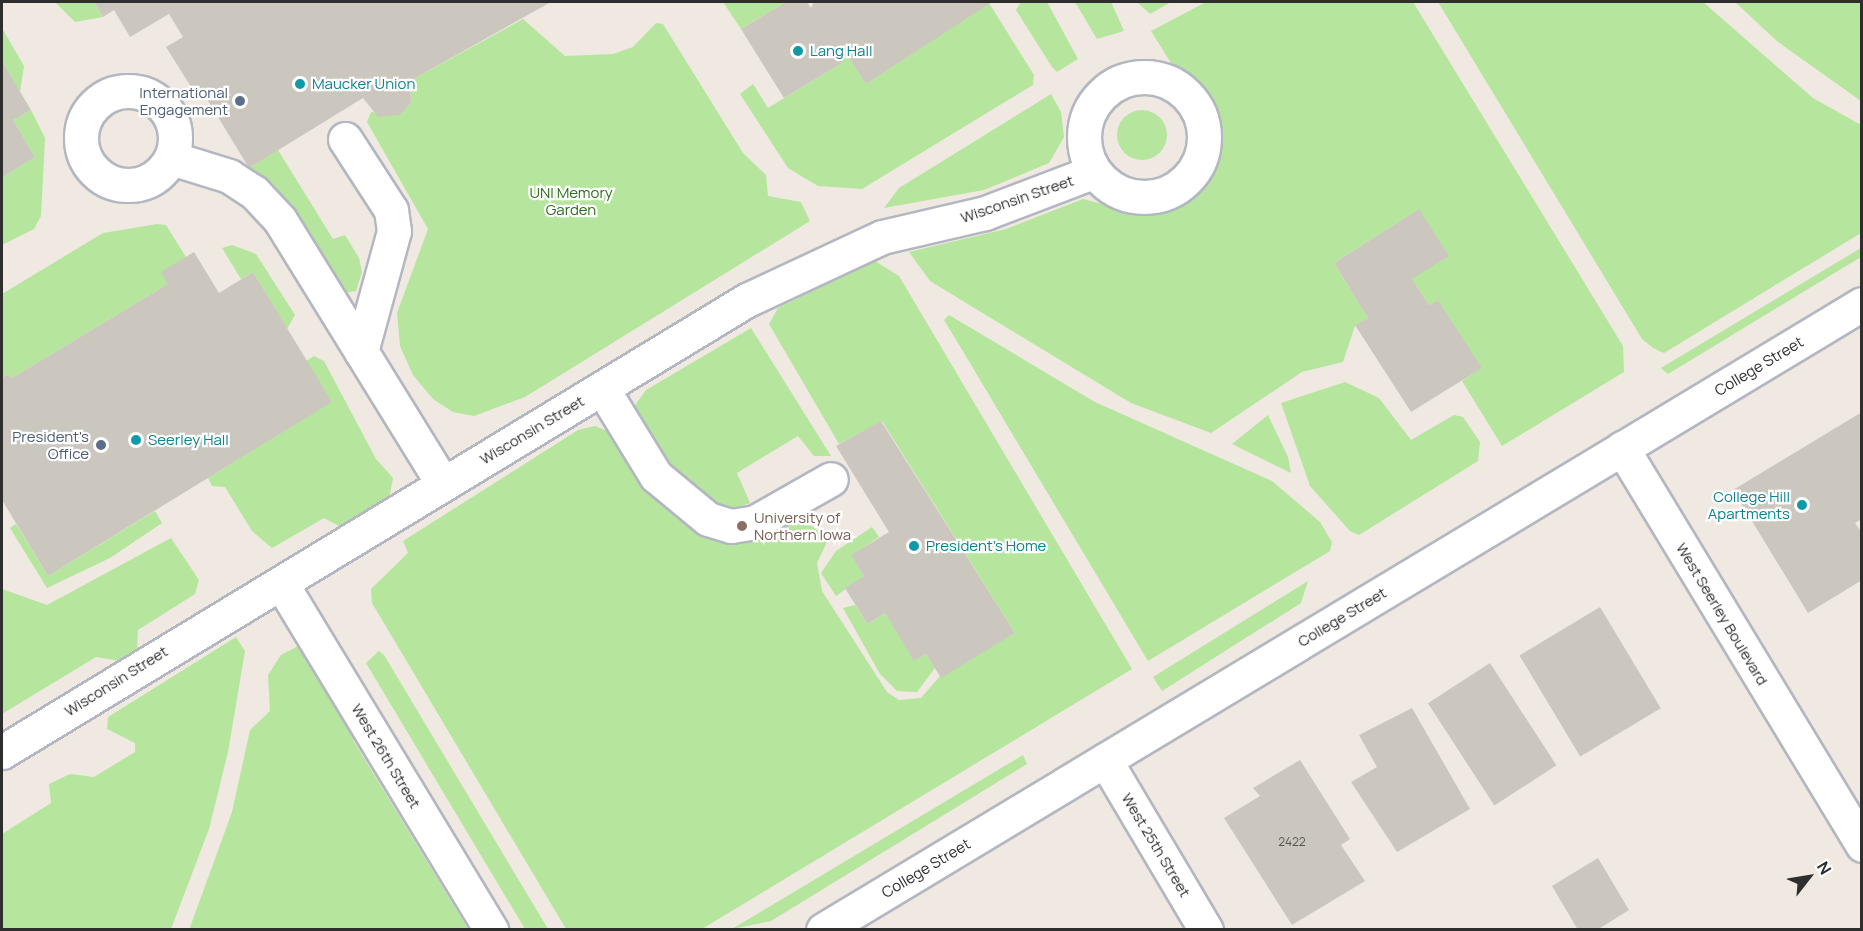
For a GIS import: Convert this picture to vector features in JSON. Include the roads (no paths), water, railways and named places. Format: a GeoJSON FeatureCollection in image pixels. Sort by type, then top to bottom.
{"type":"FeatureCollection","features":[{"type":"Feature","properties":{"kind":"street"},"geometry":{"type":"LineString","coordinates":[[345,139],[391,210],[394,231],[361,352]]}},
{"type":"Feature","properties":{"kind":"street"},"geometry":{"type":"LineString","coordinates":[[171,158],[230,176],[254,192],[280,220],[443,484]]}},
{"type":"Feature","properties":{"kind":"street","name":"Wisconsin Street"},"geometry":{"type":"LineString","coordinates":[[2,752],[747,300],[882,237],[985,213],[1093,172]]}},
{"type":"Feature","properties":{"kind":"street","name":"College Street"},"geometry":{"type":"LineString","coordinates":[[823,930],[1862,304]]}},
{"type":"Feature","properties":{"kind":"street"},"geometry":{"type":"LineString","coordinates":[[602,388],[656,476],[708,519],[731,526],[755,522],[831,479]]}},
{"type":"Feature","properties":{"kind":"street","name":"West Seerley Boulevard"},"geometry":{"type":"LineString","coordinates":[[1622,448],[1862,845]]}},
{"type":"Feature","properties":{"kind":"street","name":"West 26th Street"},"geometry":{"type":"LineString","coordinates":[[281,583],[490,930]]}},
{"type":"Feature","properties":{"kind":"street","name":"West 25th Street"},"geometry":{"type":"LineString","coordinates":[[1105,760],[1206,930]]}},
{"type":"Feature","properties":{"kind":"street","name":"West Seerley Boulevard"},"geometry":{"type":"LineString","coordinates":[[1822,780],[1862,870]]}},
{"type":"Feature","properties":{"kind":"place","name":"Lang Hall"},"geometry":{"type":"Point","coordinates":[798,51]}},
{"type":"Feature","properties":{"kind":"place","name":"Maucker Union"},"geometry":{"type":"Point","coordinates":[300,84]}},
{"type":"Feature","properties":{"kind":"place","name":"International Engagement"},"geometry":{"type":"Point","coordinates":[240,101]}},
{"type":"Feature","properties":{"kind":"place","name":"Seerley Hall"},"geometry":{"type":"Point","coordinates":[136,440]}},
{"type":"Feature","properties":{"kind":"place","name":"President's Office"},"geometry":{"type":"Point","coordinates":[101,445]}},
{"type":"Feature","properties":{"kind":"place","name":"College Hill Apartments"},"geometry":{"type":"Point","coordinates":[1802,505]}},
{"type":"Feature","properties":{"kind":"place","name":"University of Northern Iowa"},"geometry":{"type":"Point","coordinates":[742,526]}},
{"type":"Feature","properties":{"kind":"place","name":"President's Home"},"geometry":{"type":"Point","coordinates":[914,546]}},
{"type":"Feature","properties":{"kind":"park label","name":"UNI Memory Garden"},"geometry":{"type":"Point","coordinates":[571,200]}}]}
